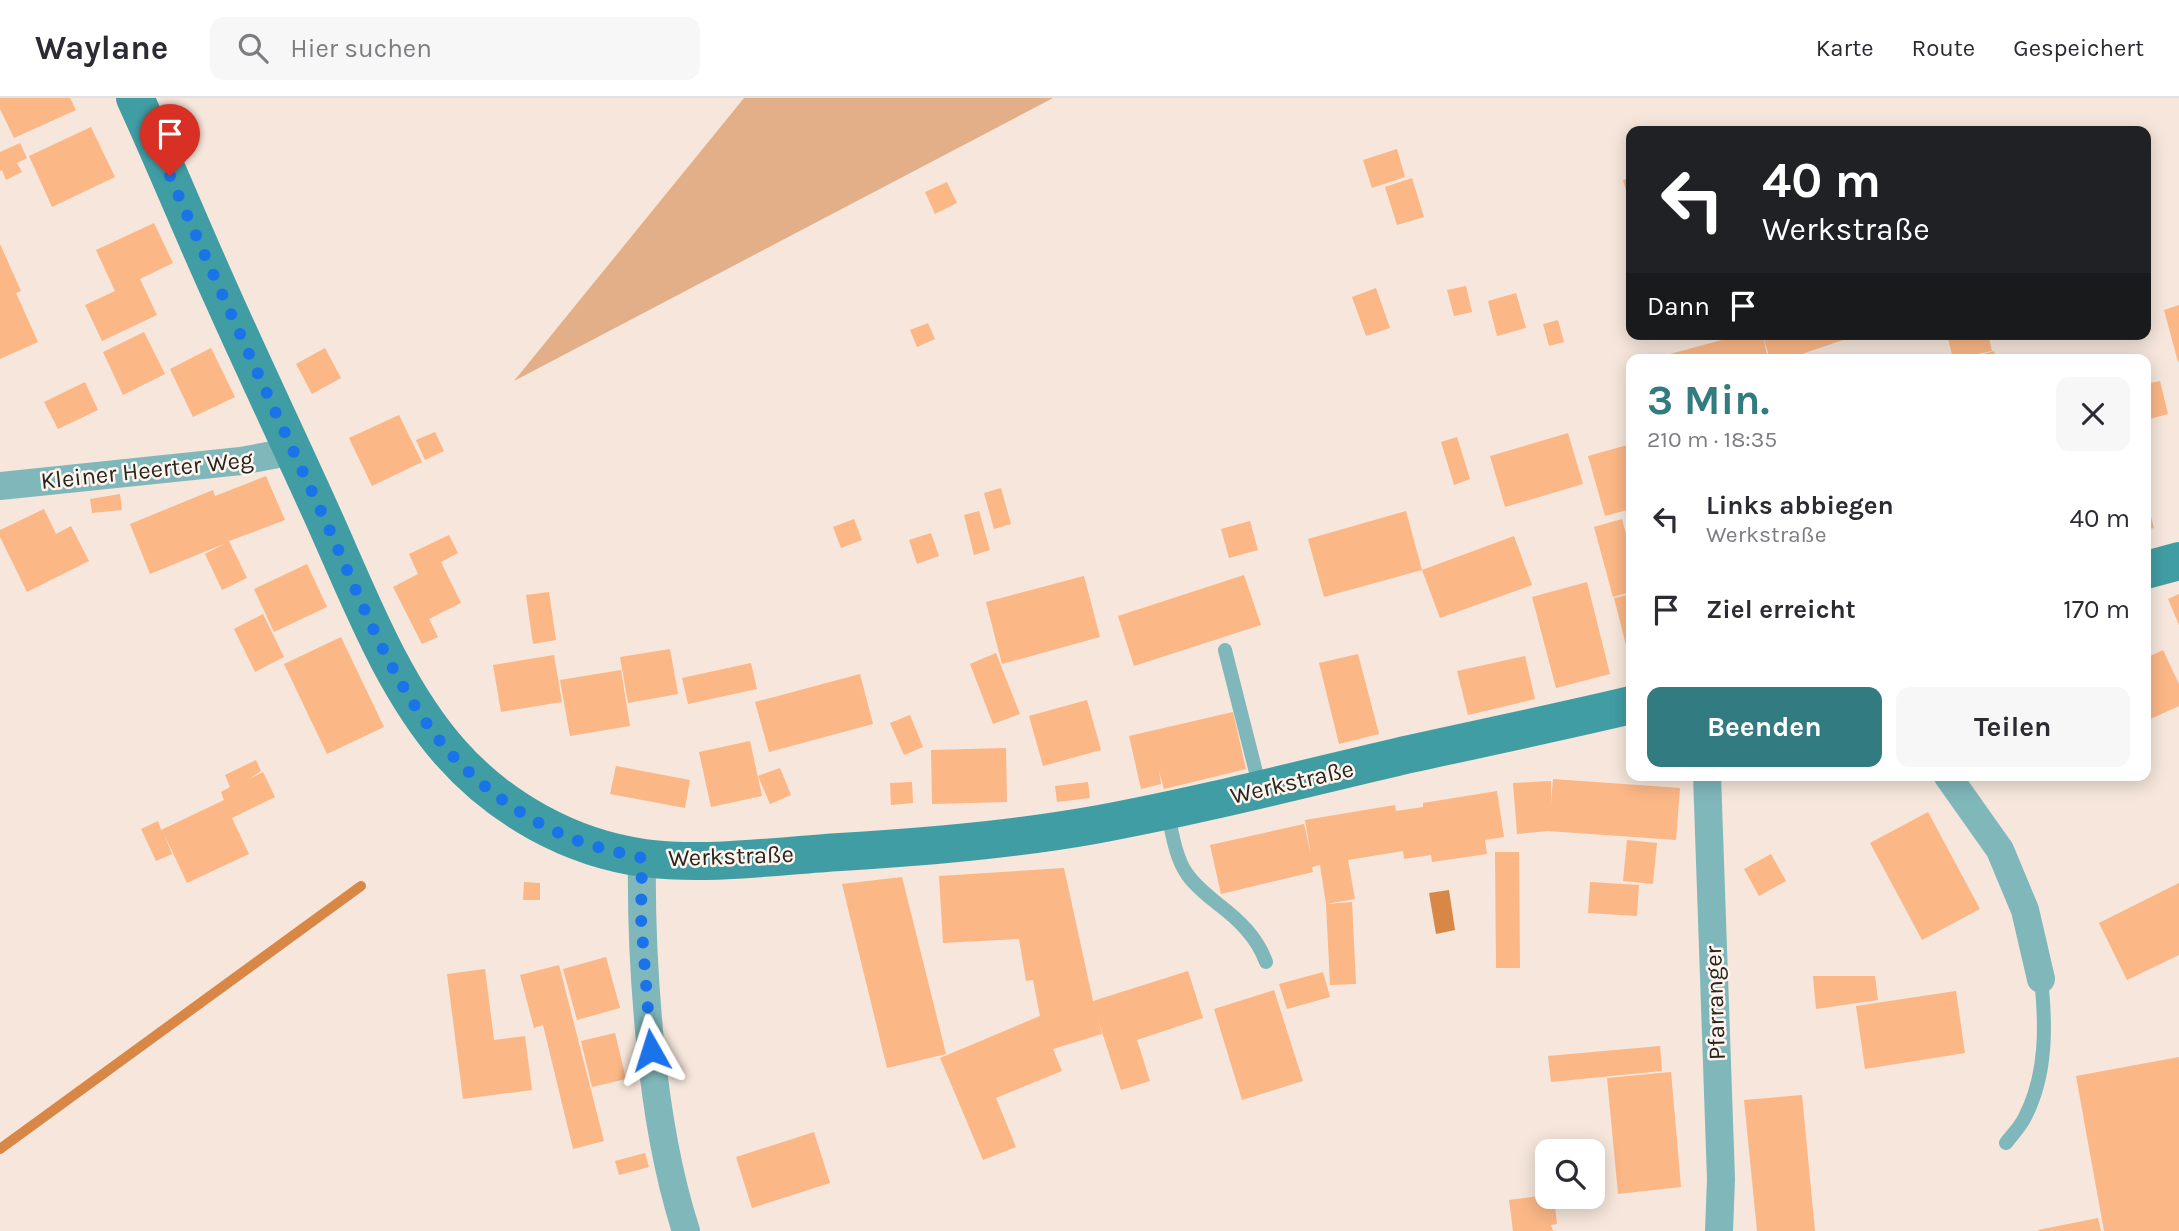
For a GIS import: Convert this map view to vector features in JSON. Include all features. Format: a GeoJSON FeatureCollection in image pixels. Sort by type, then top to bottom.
{"type":"FeatureCollection","features":[{"type":"Feature","properties":{"kind":"main road","name":"Werkstraße"},"geometry":{"type":"LineString","coordinates":[[135,98],[222,298],[402,684],[428,725],[473,776],[529,818],[561,834],[598,848],[642,858],[688,861],[905,848],[1010,837],[1092,825],[1166,810],[1626,706]]}},
{"type":"Feature","properties":{"kind":"main road"},"geometry":{"type":"LineString","coordinates":[[2151,569],[2179,561]]}},
{"type":"Feature","properties":{"kind":"street","name":"Kleiner Heerter Weg"},"geometry":{"type":"LineString","coordinates":[[0,486],[241,461],[294,452]]}},
{"type":"Feature","properties":{"kind":"street","name":"Pfarranger"},"geometry":{"type":"LineString","coordinates":[[1707,781],[1721,1179],[1719,1231]]}},
{"type":"Feature","properties":{"kind":"street"},"geometry":{"type":"LineString","coordinates":[[1951,781],[2000,850],[2025,910],[2041,979]]}},
{"type":"Feature","properties":{"kind":"street"},"geometry":{"type":"LineString","coordinates":[[642,858],[643,970],[656,1102],[668,1165],[686,1231]]}},
{"type":"Feature","properties":{"kind":"lane"},"geometry":{"type":"LineString","coordinates":[[1225,650],[1260,789]]}},
{"type":"Feature","properties":{"kind":"lane"},"geometry":{"type":"LineString","coordinates":[[1166,810],[1186,873],[1252,935],[1261,947],[1266,962]]}},
{"type":"Feature","properties":{"kind":"lane"},"geometry":{"type":"LineString","coordinates":[[2006,1143],[2025,1118],[2040,1076],[2045,1013],[2041,979]]}},
{"type":"Feature","properties":{"kind":"shaded area"},"geometry":{"type":"Polygon","coordinates":[[[744,98],[1053,98],[514,381],[744,98]]]}},
{"type":"Feature","properties":{"kind":"shaded area"},"geometry":{"type":"Polygon","coordinates":[[[1449,890],[1455,930],[1436,934],[1429,893],[1449,890]]]}},
{"type":"Feature","properties":{"kind":"building"},"geometry":{"type":"Polygon","coordinates":[[[0,98],[70,98],[76,110],[14,138],[0,109],[0,98]]]}},
{"type":"Feature","properties":{"kind":"building"},"geometry":{"type":"Polygon","coordinates":[[[91,127],[115,177],[52,207],[29,156],[91,127]]]}},
{"type":"Feature","properties":{"kind":"building"},"geometry":{"type":"Polygon","coordinates":[[[20,143],[27,158],[17,163],[22,172],[6,180],[2,170],[0,171],[0,152],[20,143]]]}},
{"type":"Feature","properties":{"kind":"building"},"geometry":{"type":"Polygon","coordinates":[[[1397,149],[1405,177],[1372,188],[1363,160],[1397,149]]]}},
{"type":"Feature","properties":{"kind":"building"},"geometry":{"type":"Polygon","coordinates":[[[1412,178],[1424,217],[1397,225],[1385,187],[1412,178]]]}},
{"type":"Feature","properties":{"kind":"building"},"geometry":{"type":"Polygon","coordinates":[[[947,182],[957,203],[935,214],[925,192],[947,182]]]}},
{"type":"Feature","properties":{"kind":"building"},"geometry":{"type":"Polygon","coordinates":[[[154,223],[173,263],[140,279],[157,315],[102,341],[85,305],[115,291],[96,250],[154,223]]]}},
{"type":"Feature","properties":{"kind":"building"},"geometry":{"type":"Polygon","coordinates":[[[0,244],[21,291],[16,293],[38,342],[0,359],[0,244]]]}},
{"type":"Feature","properties":{"kind":"building"},"geometry":{"type":"Polygon","coordinates":[[[1466,286],[1472,312],[1454,316],[1447,290],[1466,286]]]}},
{"type":"Feature","properties":{"kind":"building"},"geometry":{"type":"Polygon","coordinates":[[[1376,288],[1390,328],[1366,336],[1352,297],[1376,288]]]}},
{"type":"Feature","properties":{"kind":"building"},"geometry":{"type":"Polygon","coordinates":[[[1516,293],[1526,328],[1497,336],[1488,301],[1516,293]]]}},
{"type":"Feature","properties":{"kind":"building"},"geometry":{"type":"Polygon","coordinates":[[[2179,305],[2179,361],[2178,362],[2164,310],[2179,305]]]}},
{"type":"Feature","properties":{"kind":"building"},"geometry":{"type":"Polygon","coordinates":[[[1558,320],[1564,342],[1549,346],[1543,324],[1558,320]]]}},
{"type":"Feature","properties":{"kind":"building"},"geometry":{"type":"Polygon","coordinates":[[[928,323],[935,339],[917,347],[910,330],[928,323]]]}},
{"type":"Feature","properties":{"kind":"building"},"geometry":{"type":"Polygon","coordinates":[[[144,332],[165,374],[123,395],[103,352],[144,332]]]}},
{"type":"Feature","properties":{"kind":"building"},"geometry":{"type":"Polygon","coordinates":[[[1722,340],[1764,340],[1767,354],[1670,354],[1722,340]]]}},
{"type":"Feature","properties":{"kind":"building"},"geometry":{"type":"Polygon","coordinates":[[[1764,340],[1843,340],[1802,354],[1768,354],[1764,340]]]}},
{"type":"Feature","properties":{"kind":"building"},"geometry":{"type":"Polygon","coordinates":[[[1948,340],[1989,340],[1992,351],[1977,354],[1952,354],[1948,340]]]}},
{"type":"Feature","properties":{"kind":"building"},"geometry":{"type":"Polygon","coordinates":[[[211,348],[235,397],[193,417],[170,369],[211,348]]]}},
{"type":"Feature","properties":{"kind":"building"},"geometry":{"type":"Polygon","coordinates":[[[325,348],[341,378],[312,394],[296,364],[325,348]]]}},
{"type":"Feature","properties":{"kind":"building"},"geometry":{"type":"Polygon","coordinates":[[[2160,381],[2168,414],[2151,419],[2151,383],[2160,381]]]}},
{"type":"Feature","properties":{"kind":"building"},"geometry":{"type":"Polygon","coordinates":[[[85,382],[98,410],[58,429],[44,402],[85,382]]]}},
{"type":"Feature","properties":{"kind":"building"},"geometry":{"type":"Polygon","coordinates":[[[399,415],[422,462],[372,486],[349,438],[399,415]]]}},
{"type":"Feature","properties":{"kind":"building"},"geometry":{"type":"Polygon","coordinates":[[[435,432],[444,451],[425,460],[416,440],[435,432]]]}},
{"type":"Feature","properties":{"kind":"building"},"geometry":{"type":"Polygon","coordinates":[[[1568,433],[1583,484],[1505,507],[1490,456],[1568,433]]]}},
{"type":"Feature","properties":{"kind":"building"},"geometry":{"type":"Polygon","coordinates":[[[1457,437],[1470,479],[1454,485],[1441,442],[1457,437]]]}},
{"type":"Feature","properties":{"kind":"building"},"geometry":{"type":"Polygon","coordinates":[[[1626,445],[1626,510],[1605,516],[1588,456],[1626,445]]]}},
{"type":"Feature","properties":{"kind":"building"},"geometry":{"type":"Polygon","coordinates":[[[266,476],[285,520],[229,541],[247,578],[222,590],[205,554],[226,543],[150,574],[130,524],[213,490],[215,496],[266,476]]]}},
{"type":"Feature","properties":{"kind":"building"},"geometry":{"type":"Polygon","coordinates":[[[1001,488],[1011,524],[994,529],[984,493],[1001,488]]]}},
{"type":"Feature","properties":{"kind":"building"},"geometry":{"type":"Polygon","coordinates":[[[120,494],[122,510],[92,513],[90,499],[120,494]]]}},
{"type":"Feature","properties":{"kind":"building"},"geometry":{"type":"Polygon","coordinates":[[[44,509],[56,534],[71,526],[89,561],[27,592],[0,537],[0,530],[44,509]]]}},
{"type":"Feature","properties":{"kind":"building"},"geometry":{"type":"Polygon","coordinates":[[[979,511],[990,550],[974,555],[964,515],[979,511]]]}},
{"type":"Feature","properties":{"kind":"building"},"geometry":{"type":"Polygon","coordinates":[[[1406,511],[1422,570],[1324,597],[1308,539],[1406,511]]]}},
{"type":"Feature","properties":{"kind":"building"},"geometry":{"type":"Polygon","coordinates":[[[854,519],[862,540],[841,548],[833,527],[854,519]]]}},
{"type":"Feature","properties":{"kind":"building"},"geometry":{"type":"Polygon","coordinates":[[[1622,519],[1626,534],[1626,593],[1613,597],[1594,527],[1622,519]]]}},
{"type":"Feature","properties":{"kind":"building"},"geometry":{"type":"Polygon","coordinates":[[[1250,521],[1258,550],[1229,558],[1221,529],[1250,521]]]}},
{"type":"Feature","properties":{"kind":"building"},"geometry":{"type":"Polygon","coordinates":[[[931,533],[939,556],[917,564],[909,540],[931,533]]]}},
{"type":"Feature","properties":{"kind":"building"},"geometry":{"type":"Polygon","coordinates":[[[449,535],[458,553],[441,562],[461,603],[429,619],[438,637],[422,644],[393,587],[418,574],[409,554],[449,535]]]}},
{"type":"Feature","properties":{"kind":"building"},"geometry":{"type":"Polygon","coordinates":[[[1514,536],[1532,585],[1440,618],[1422,570],[1514,536]]]}},
{"type":"Feature","properties":{"kind":"building"},"geometry":{"type":"Polygon","coordinates":[[[307,564],[327,607],[274,632],[254,589],[307,564]]]}},
{"type":"Feature","properties":{"kind":"building"},"geometry":{"type":"Polygon","coordinates":[[[1244,575],[1261,625],[1134,666],[1118,616],[1244,575]]]}},
{"type":"Feature","properties":{"kind":"building"},"geometry":{"type":"Polygon","coordinates":[[[1084,576],[1100,637],[1002,664],[986,602],[1084,576]]]}},
{"type":"Feature","properties":{"kind":"building"},"geometry":{"type":"Polygon","coordinates":[[[1587,582],[1610,674],[1556,688],[1532,597],[1587,582]]]}},
{"type":"Feature","properties":{"kind":"building"},"geometry":{"type":"Polygon","coordinates":[[[549,592],[556,640],[533,644],[526,595],[549,592]]]}},
{"type":"Feature","properties":{"kind":"building"},"geometry":{"type":"Polygon","coordinates":[[[2179,594],[2179,625],[2168,599],[2179,594]]]}},
{"type":"Feature","properties":{"kind":"building"},"geometry":{"type":"Polygon","coordinates":[[[1626,595],[1626,645],[1614,598],[1626,595]]]}},
{"type":"Feature","properties":{"kind":"building"},"geometry":{"type":"Polygon","coordinates":[[[263,614],[284,657],[255,672],[234,629],[263,614]]]}},
{"type":"Feature","properties":{"kind":"building"},"geometry":{"type":"Polygon","coordinates":[[[341,637],[384,727],[327,754],[284,664],[341,637]]]}},
{"type":"Feature","properties":{"kind":"building"},"geometry":{"type":"Polygon","coordinates":[[[670,649],[678,694],[628,703],[620,657],[670,649]]]}},
{"type":"Feature","properties":{"kind":"building"},"geometry":{"type":"Polygon","coordinates":[[[2163,650],[2179,684],[2179,706],[2151,719],[2151,656],[2163,650]]]}},
{"type":"Feature","properties":{"kind":"building"},"geometry":{"type":"Polygon","coordinates":[[[996,653],[1020,714],[993,724],[970,664],[996,653]]]}},
{"type":"Feature","properties":{"kind":"building"},"geometry":{"type":"Polygon","coordinates":[[[1358,654],[1379,734],[1339,744],[1319,663],[1358,654]]]}},
{"type":"Feature","properties":{"kind":"building"},"geometry":{"type":"Polygon","coordinates":[[[554,655],[562,702],[501,712],[493,665],[554,655]]]}},
{"type":"Feature","properties":{"kind":"building"},"geometry":{"type":"Polygon","coordinates":[[[1525,656],[1535,699],[1468,715],[1457,671],[1525,656]]]}},
{"type":"Feature","properties":{"kind":"building"},"geometry":{"type":"Polygon","coordinates":[[[751,663],[757,689],[688,704],[682,678],[751,663]]]}},
{"type":"Feature","properties":{"kind":"building"},"geometry":{"type":"Polygon","coordinates":[[[621,670],[630,726],[570,736],[560,680],[621,670]]]}},
{"type":"Feature","properties":{"kind":"building"},"geometry":{"type":"Polygon","coordinates":[[[860,674],[873,724],[769,752],[755,702],[860,674]]]}},
{"type":"Feature","properties":{"kind":"building"},"geometry":{"type":"Polygon","coordinates":[[[1087,700],[1101,750],[1043,766],[1029,716],[1087,700]]]}},
{"type":"Feature","properties":{"kind":"building"},"geometry":{"type":"Polygon","coordinates":[[[1233,712],[1246,769],[1164,789],[1159,771],[1161,784],[1141,789],[1129,736],[1233,712]]]}},
{"type":"Feature","properties":{"kind":"building"},"geometry":{"type":"Polygon","coordinates":[[[910,715],[923,747],[904,755],[890,723],[910,715]]]}},
{"type":"Feature","properties":{"kind":"building"},"geometry":{"type":"Polygon","coordinates":[[[750,741],[762,796],[711,807],[699,752],[750,741]]]}},
{"type":"Feature","properties":{"kind":"building"},"geometry":{"type":"Polygon","coordinates":[[[1006,748],[1007,802],[932,804],[931,750],[1006,748]]]}},
{"type":"Feature","properties":{"kind":"building"},"geometry":{"type":"Polygon","coordinates":[[[256,760],[261,771],[249,779],[263,772],[275,797],[232,818],[249,854],[187,883],[164,834],[172,854],[156,861],[141,829],[158,821],[161,830],[224,800],[221,792],[230,787],[225,775],[256,760]]]}},
{"type":"Feature","properties":{"kind":"building"},"geometry":{"type":"Polygon","coordinates":[[[616,766],[690,780],[685,808],[610,794],[616,766]]]}},
{"type":"Feature","properties":{"kind":"building"},"geometry":{"type":"Polygon","coordinates":[[[780,768],[791,795],[770,804],[758,776],[780,768]]]}},
{"type":"Feature","properties":{"kind":"building"},"geometry":{"type":"Polygon","coordinates":[[[1553,779],[1680,788],[1676,840],[1548,831],[1517,834],[1513,783],[1551,781],[1551,803],[1553,779]]]}},
{"type":"Feature","properties":{"kind":"building"},"geometry":{"type":"Polygon","coordinates":[[[912,782],[913,803],[891,805],[890,783],[912,782]]]}},
{"type":"Feature","properties":{"kind":"building"},"geometry":{"type":"Polygon","coordinates":[[[1088,782],[1090,798],[1057,802],[1055,786],[1088,782]]]}},
{"type":"Feature","properties":{"kind":"building"},"geometry":{"type":"Polygon","coordinates":[[[1497,791],[1504,837],[1485,840],[1487,854],[1432,862],[1431,855],[1404,859],[1403,851],[1348,860],[1355,899],[1326,904],[1320,865],[1312,867],[1313,872],[1221,894],[1210,845],[1304,824],[1311,855],[1305,820],[1395,805],[1396,811],[1423,807],[1423,803],[1497,791]]]}},
{"type":"Feature","properties":{"kind":"building"},"geometry":{"type":"Polygon","coordinates":[[[1928,812],[1980,909],[1922,940],[1870,843],[1928,812]]]}},
{"type":"Feature","properties":{"kind":"building"},"geometry":{"type":"Polygon","coordinates":[[[1627,840],[1657,843],[1653,884],[1623,881],[1627,840]]]}},
{"type":"Feature","properties":{"kind":"building"},"geometry":{"type":"Polygon","coordinates":[[[1495,852],[1519,852],[1520,968],[1496,968],[1495,852]]]}},
{"type":"Feature","properties":{"kind":"building"},"geometry":{"type":"Polygon","coordinates":[[[1771,854],[1786,881],[1759,896],[1744,869],[1771,854]]]}},
{"type":"Feature","properties":{"kind":"building"},"geometry":{"type":"Polygon","coordinates":[[[1064,868],[1093,1001],[1188,971],[1203,1018],[1137,1040],[1150,1081],[1121,1090],[1097,1017],[1102,1034],[1053,1049],[1062,1071],[996,1098],[1016,1147],[983,1160],[940,1058],[1040,1016],[1033,980],[1026,981],[1019,939],[943,943],[939,876],[1064,868]]]}},
{"type":"Feature","properties":{"kind":"building"},"geometry":{"type":"Polygon","coordinates":[[[902,877],[946,1054],[887,1068],[842,884],[902,877]]]}},
{"type":"Feature","properties":{"kind":"building"},"geometry":{"type":"Polygon","coordinates":[[[524,882],[540,883],[540,900],[523,900],[524,882]]]}},
{"type":"Feature","properties":{"kind":"building"},"geometry":{"type":"Polygon","coordinates":[[[1590,882],[1639,885],[1637,916],[1588,913],[1590,882]]]}},
{"type":"Feature","properties":{"kind":"building"},"geometry":{"type":"Polygon","coordinates":[[[2179,883],[2179,955],[2127,980],[2099,923],[2179,883]]]}},
{"type":"Feature","properties":{"kind":"building"},"geometry":{"type":"Polygon","coordinates":[[[1352,902],[1356,984],[1330,985],[1326,904],[1352,902]]]}},
{"type":"Feature","properties":{"kind":"building"},"geometry":{"type":"Polygon","coordinates":[[[606,957],[620,1008],[577,1020],[563,969],[606,957]]]}},
{"type":"Feature","properties":{"kind":"building"},"geometry":{"type":"Polygon","coordinates":[[[559,965],[604,1141],[573,1149],[543,1025],[534,1028],[520,975],[559,965]]]}},
{"type":"Feature","properties":{"kind":"building"},"geometry":{"type":"Polygon","coordinates":[[[485,969],[494,1040],[525,1036],[532,1090],[463,1099],[447,974],[485,969]]]}},
{"type":"Feature","properties":{"kind":"building"},"geometry":{"type":"Polygon","coordinates":[[[1323,972],[1330,997],[1287,1009],[1279,984],[1323,972]]]}},
{"type":"Feature","properties":{"kind":"building"},"geometry":{"type":"Polygon","coordinates":[[[1813,976],[1875,976],[1878,1000],[1816,1009],[1813,976]]]}},
{"type":"Feature","properties":{"kind":"building"},"geometry":{"type":"Polygon","coordinates":[[[1274,990],[1303,1081],[1242,1100],[1214,1009],[1274,990]]]}},
{"type":"Feature","properties":{"kind":"building"},"geometry":{"type":"Polygon","coordinates":[[[1956,991],[1965,1053],[1865,1069],[1856,1006],[1956,991]]]}},
{"type":"Feature","properties":{"kind":"building"},"geometry":{"type":"Polygon","coordinates":[[[615,1033],[626,1079],[592,1087],[581,1041],[615,1033]]]}},
{"type":"Feature","properties":{"kind":"building"},"geometry":{"type":"Polygon","coordinates":[[[1660,1046],[1662,1071],[1551,1082],[1548,1056],[1660,1046]]]}},
{"type":"Feature","properties":{"kind":"building"},"geometry":{"type":"Polygon","coordinates":[[[2179,1057],[2179,1231],[2104,1231],[2076,1076],[2179,1057]]]}},
{"type":"Feature","properties":{"kind":"building"},"geometry":{"type":"Polygon","coordinates":[[[1671,1072],[1681,1187],[1618,1194],[1607,1078],[1671,1072]]]}},
{"type":"Feature","properties":{"kind":"building"},"geometry":{"type":"Polygon","coordinates":[[[1802,1095],[1815,1231],[1757,1231],[1744,1100],[1802,1095]]]}},
{"type":"Feature","properties":{"kind":"building"},"geometry":{"type":"Polygon","coordinates":[[[814,1132],[830,1183],[752,1208],[736,1157],[814,1132]]]}},
{"type":"Feature","properties":{"kind":"building"},"geometry":{"type":"Polygon","coordinates":[[[645,1153],[649,1167],[619,1175],[615,1161],[645,1153]]]}},
{"type":"Feature","properties":{"kind":"building"},"geometry":{"type":"Polygon","coordinates":[[[1535,1197],[1535,1209],[1555,1209],[1557,1224],[1551,1225],[1553,1231],[1513,1231],[1509,1200],[1535,1197]]]}},
{"type":"Feature","properties":{"kind":"building"},"geometry":{"type":"Polygon","coordinates":[[[2098,1218],[2101,1231],[2038,1231],[2038,1230],[2098,1218]]]}},
{"type":"Feature","properties":{"kind":"waterway"},"geometry":{"type":"LineString","coordinates":[[0,1149],[361,886]]}},
{"type":"Feature","properties":{"kind":"route"},"geometry":{"type":"LineString","coordinates":[[170,176],[222,298],[371,622],[402,684],[428,725],[473,776],[529,818],[598,848],[642,858],[643,970],[651,1050]]}}]}
